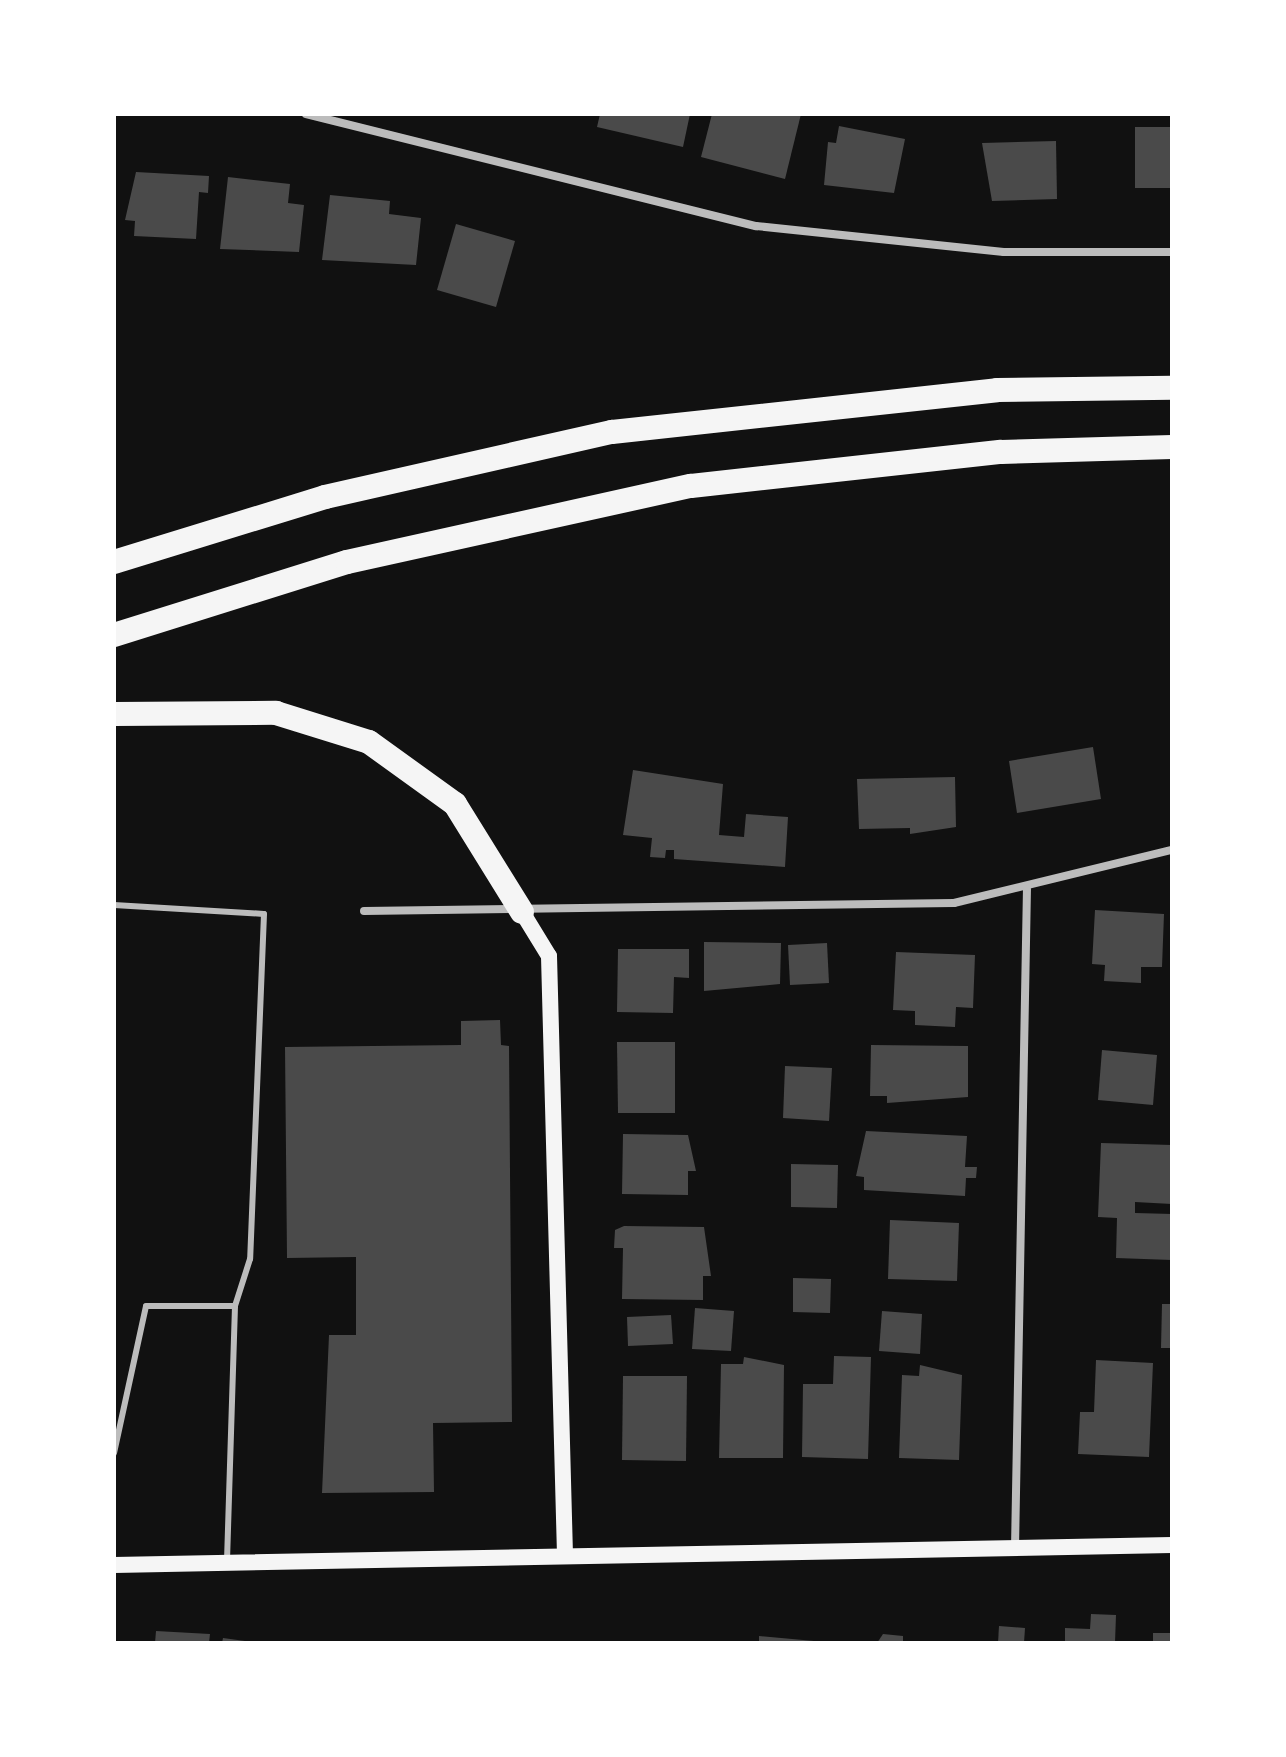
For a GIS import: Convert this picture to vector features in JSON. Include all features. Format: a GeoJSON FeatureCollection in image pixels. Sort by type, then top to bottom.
{"type":"FeatureCollection","features":[{"type":"Feature","properties":{"kind":"highway"},"geometry":{"type":"LineString","coordinates":[[114,562],[325,497],[612,432],[997,390],[1172,388]]}},
{"type":"Feature","properties":{"kind":"highway"},"geometry":{"type":"LineString","coordinates":[[114,635],[347,562],[691,486],[1001,452],[1172,447]]}},
{"type":"Feature","properties":{"kind":"highway"},"geometry":{"type":"LineString","coordinates":[[114,714],[276,713],[369,742],[455,804],[522,912]]}},
{"type":"Feature","properties":{"kind":"main road"},"geometry":{"type":"LineString","coordinates":[[522,912],[549,956],[565,1554]]}},
{"type":"Feature","properties":{"kind":"main road"},"geometry":{"type":"LineString","coordinates":[[114,1565],[565,1554],[1172,1545]]}},
{"type":"Feature","properties":{"kind":"street"},"geometry":{"type":"LineString","coordinates":[[306,114],[756,226],[1004,252],[1172,252]]}},
{"type":"Feature","properties":{"kind":"street"},"geometry":{"type":"LineString","coordinates":[[364,911],[522,912],[954,903],[1027,889],[1172,850]]}},
{"type":"Feature","properties":{"kind":"street"},"geometry":{"type":"LineString","coordinates":[[1015,1548],[1027,889]]}},
{"type":"Feature","properties":{"kind":"lane"},"geometry":{"type":"LineString","coordinates":[[114,905],[264,914],[250,1259],[235,1306],[227,1562]]}},
{"type":"Feature","properties":{"kind":"lane"},"geometry":{"type":"LineString","coordinates":[[114,1453],[146,1306],[235,1306]]}},
{"type":"Feature","properties":{"kind":"building"},"geometry":{"type":"Polygon","coordinates":[[[600,114],[690,114],[683,147],[597,127],[600,114]]]}},
{"type":"Feature","properties":{"kind":"building"},"geometry":{"type":"Polygon","coordinates":[[[712,114],[801,114],[785,179],[701,157],[712,114]]]}},
{"type":"Feature","properties":{"kind":"building"},"geometry":{"type":"Polygon","coordinates":[[[839,126],[905,139],[894,193],[824,185],[828,142],[836,143],[839,126]]]}},
{"type":"Feature","properties":{"kind":"building"},"geometry":{"type":"Polygon","coordinates":[[[1135,127],[1172,127],[1172,188],[1135,188],[1135,127]]]}},
{"type":"Feature","properties":{"kind":"building"},"geometry":{"type":"Polygon","coordinates":[[[1056,141],[1057,199],[992,201],[982,143],[1056,141]]]}},
{"type":"Feature","properties":{"kind":"building"},"geometry":{"type":"Polygon","coordinates":[[[136,172],[209,176],[208,193],[199,192],[196,239],[134,236],[135,221],[125,220],[136,172]]]}},
{"type":"Feature","properties":{"kind":"building"},"geometry":{"type":"Polygon","coordinates":[[[228,177],[290,184],[288,203],[304,205],[299,252],[220,249],[228,177]]]}},
{"type":"Feature","properties":{"kind":"building"},"geometry":{"type":"Polygon","coordinates":[[[330,195],[390,201],[389,214],[421,218],[416,265],[322,260],[330,195]]]}},
{"type":"Feature","properties":{"kind":"building"},"geometry":{"type":"Polygon","coordinates":[[[456,224],[515,241],[496,307],[437,290],[456,224]]]}},
{"type":"Feature","properties":{"kind":"building"},"geometry":{"type":"Polygon","coordinates":[[[1093,747],[1101,799],[1017,813],[1009,761],[1093,747]]]}},
{"type":"Feature","properties":{"kind":"building"},"geometry":{"type":"Polygon","coordinates":[[[633,770],[723,784],[719,835],[744,837],[746,814],[788,817],[785,867],[674,859],[674,850],[666,850],[665,858],[650,857],[652,838],[623,835],[633,770]]]}},
{"type":"Feature","properties":{"kind":"building"},"geometry":{"type":"Polygon","coordinates":[[[955,777],[956,827],[910,834],[910,828],[859,829],[857,779],[955,777]]]}},
{"type":"Feature","properties":{"kind":"building"},"geometry":{"type":"Polygon","coordinates":[[[1095,910],[1164,914],[1162,967],[1141,967],[1141,983],[1104,981],[1105,965],[1092,964],[1095,910]]]}},
{"type":"Feature","properties":{"kind":"building"},"geometry":{"type":"Polygon","coordinates":[[[704,942],[781,943],[780,984],[704,991],[704,942]]]}},
{"type":"Feature","properties":{"kind":"building"},"geometry":{"type":"Polygon","coordinates":[[[827,943],[829,983],[790,985],[788,945],[827,943]]]}},
{"type":"Feature","properties":{"kind":"building"},"geometry":{"type":"Polygon","coordinates":[[[618,949],[689,949],[689,978],[674,977],[673,1013],[617,1012],[618,949]]]}},
{"type":"Feature","properties":{"kind":"building"},"geometry":{"type":"Polygon","coordinates":[[[896,952],[975,955],[973,1008],[956,1007],[955,1027],[915,1025],[915,1011],[893,1010],[896,952]]]}},
{"type":"Feature","properties":{"kind":"building"},"geometry":{"type":"Polygon","coordinates":[[[500,1020],[501,1045],[509,1046],[512,1422],[433,1423],[434,1492],[322,1493],[329,1335],[356,1335],[356,1257],[287,1258],[285,1047],[461,1045],[461,1021],[500,1020]]]}},
{"type":"Feature","properties":{"kind":"building"},"geometry":{"type":"Polygon","coordinates":[[[617,1042],[675,1042],[675,1113],[618,1113],[617,1042]]]}},
{"type":"Feature","properties":{"kind":"building"},"geometry":{"type":"Polygon","coordinates":[[[871,1045],[968,1046],[968,1097],[887,1103],[887,1096],[870,1096],[871,1045]]]}},
{"type":"Feature","properties":{"kind":"building"},"geometry":{"type":"Polygon","coordinates":[[[1102,1050],[1157,1055],[1153,1105],[1098,1100],[1102,1050]]]}},
{"type":"Feature","properties":{"kind":"building"},"geometry":{"type":"Polygon","coordinates":[[[785,1066],[832,1068],[829,1121],[783,1118],[785,1066]]]}},
{"type":"Feature","properties":{"kind":"building"},"geometry":{"type":"Polygon","coordinates":[[[866,1131],[967,1136],[965,1167],[977,1167],[976,1178],[966,1178],[965,1196],[864,1190],[864,1177],[856,1176],[866,1131]]]}},
{"type":"Feature","properties":{"kind":"building"},"geometry":{"type":"Polygon","coordinates":[[[623,1134],[688,1135],[696,1171],[688,1171],[688,1195],[622,1194],[623,1134]]]}},
{"type":"Feature","properties":{"kind":"building"},"geometry":{"type":"Polygon","coordinates":[[[1101,1143],[1172,1145],[1172,1204],[1135,1202],[1135,1213],[1172,1214],[1172,1260],[1116,1258],[1117,1218],[1098,1217],[1101,1143]]]}},
{"type":"Feature","properties":{"kind":"building"},"geometry":{"type":"Polygon","coordinates":[[[791,1164],[838,1165],[837,1208],[791,1207],[791,1164]]]}},
{"type":"Feature","properties":{"kind":"building"},"geometry":{"type":"Polygon","coordinates":[[[890,1220],[959,1223],[957,1281],[888,1279],[890,1220]]]}},
{"type":"Feature","properties":{"kind":"building"},"geometry":{"type":"Polygon","coordinates":[[[624,1226],[704,1227],[711,1276],[703,1276],[703,1300],[622,1299],[623,1248],[614,1248],[615,1230],[624,1226]]]}},
{"type":"Feature","properties":{"kind":"building"},"geometry":{"type":"Polygon","coordinates":[[[793,1278],[831,1279],[830,1313],[793,1312],[793,1278]]]}},
{"type":"Feature","properties":{"kind":"building"},"geometry":{"type":"Polygon","coordinates":[[[1162,1304],[1172,1304],[1172,1348],[1161,1348],[1162,1304]]]}},
{"type":"Feature","properties":{"kind":"building"},"geometry":{"type":"Polygon","coordinates":[[[695,1308],[734,1311],[731,1351],[692,1349],[695,1308]]]}},
{"type":"Feature","properties":{"kind":"building"},"geometry":{"type":"Polygon","coordinates":[[[882,1311],[922,1314],[920,1354],[879,1351],[882,1311]]]}},
{"type":"Feature","properties":{"kind":"building"},"geometry":{"type":"Polygon","coordinates":[[[671,1315],[673,1344],[628,1346],[627,1317],[671,1315]]]}},
{"type":"Feature","properties":{"kind":"building"},"geometry":{"type":"Polygon","coordinates":[[[834,1356],[871,1357],[868,1459],[802,1457],[803,1384],[833,1384],[834,1356]]]}},
{"type":"Feature","properties":{"kind":"building"},"geometry":{"type":"Polygon","coordinates":[[[744,1357],[784,1365],[783,1458],[719,1458],[721,1364],[743,1364],[744,1357]]]}},
{"type":"Feature","properties":{"kind":"building"},"geometry":{"type":"Polygon","coordinates":[[[1096,1360],[1153,1363],[1149,1457],[1078,1454],[1080,1412],[1094,1412],[1096,1360]]]}},
{"type":"Feature","properties":{"kind":"building"},"geometry":{"type":"Polygon","coordinates":[[[920,1365],[962,1375],[959,1460],[899,1458],[902,1375],[919,1376],[920,1365]]]}},
{"type":"Feature","properties":{"kind":"building"},"geometry":{"type":"Polygon","coordinates":[[[623,1376],[687,1376],[686,1461],[622,1460],[623,1376]]]}},
{"type":"Feature","properties":{"kind":"building"},"geometry":{"type":"Polygon","coordinates":[[[1091,1614],[1116,1615],[1115,1643],[1065,1643],[1065,1628],[1090,1629],[1091,1614]]]}},
{"type":"Feature","properties":{"kind":"building"},"geometry":{"type":"Polygon","coordinates":[[[999,1626],[1025,1628],[1024,1643],[998,1643],[999,1626]]]}},
{"type":"Feature","properties":{"kind":"building"},"geometry":{"type":"Polygon","coordinates":[[[156,1631],[210,1634],[209,1643],[155,1643],[156,1631]]]}},
{"type":"Feature","properties":{"kind":"building"},"geometry":{"type":"Polygon","coordinates":[[[1153,1633],[1172,1633],[1172,1643],[1153,1643],[1153,1633]]]}},
{"type":"Feature","properties":{"kind":"building"},"geometry":{"type":"Polygon","coordinates":[[[883,1634],[903,1636],[903,1643],[877,1643],[883,1634]]]}},
{"type":"Feature","properties":{"kind":"building"},"geometry":{"type":"Polygon","coordinates":[[[759,1636],[814,1641],[814,1643],[759,1643],[759,1636]]]}},
{"type":"Feature","properties":{"kind":"building"},"geometry":{"type":"Polygon","coordinates":[[[223,1638],[245,1641],[245,1643],[222,1643],[223,1638]]]}}]}
